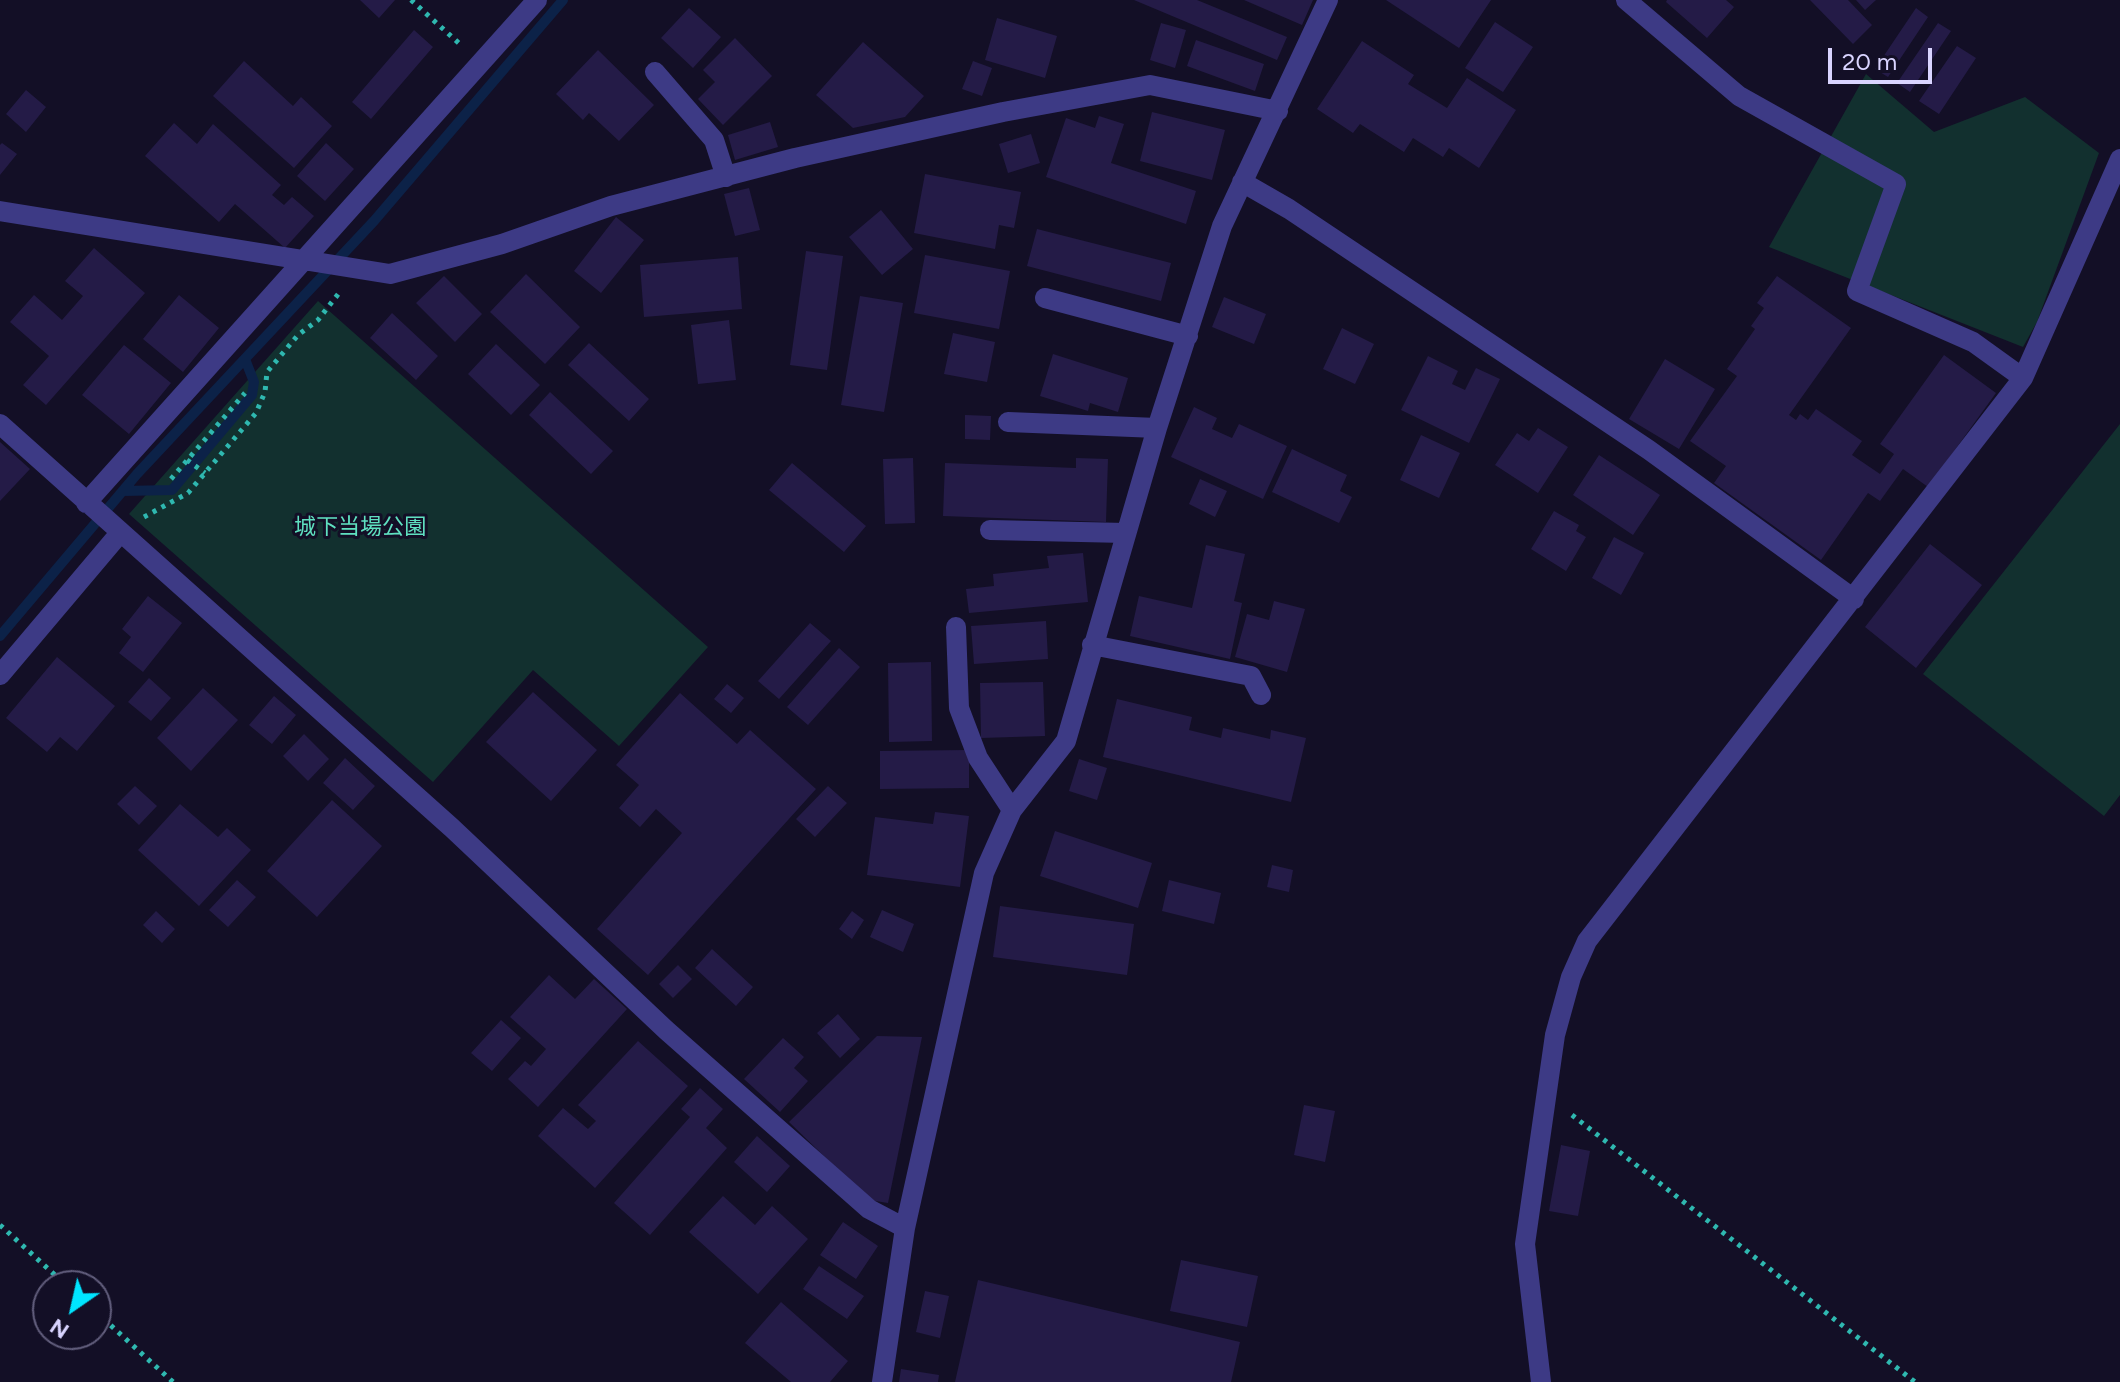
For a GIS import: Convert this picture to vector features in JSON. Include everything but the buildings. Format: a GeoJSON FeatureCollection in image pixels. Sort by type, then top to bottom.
{"type":"FeatureCollection","features":[{"type":"Feature","properties":{"kind":"street"},"geometry":{"type":"LineString","coordinates":[[0,675],[103,517],[314,259],[537,0]]}},
{"type":"Feature","properties":{"kind":"street"},"geometry":{"type":"LineString","coordinates":[[882,1382],[905,1228],[984,873],[1012,810],[1066,741],[1157,428],[1222,226],[1328,0]]}},
{"type":"Feature","properties":{"kind":"street"},"geometry":{"type":"LineString","coordinates":[[1626,0],[1739,96],[1896,184],[1857,291],[1973,342],[2023,378]]}},
{"type":"Feature","properties":{"kind":"street"},"geometry":{"type":"LineString","coordinates":[[655,72],[714,140],[726,177]]}},
{"type":"Feature","properties":{"kind":"street"},"geometry":{"type":"LineString","coordinates":[[0,211],[314,259],[390,274],[502,244],[611,206],[726,177],[1003,112],[1150,85],[1278,111]]}},
{"type":"Feature","properties":{"kind":"street"},"geometry":{"type":"LineString","coordinates":[[1541,1382],[1525,1244],[1555,1035],[1571,977],[1587,941],[2023,378],[2120,159]]}},
{"type":"Feature","properties":{"kind":"street"},"geometry":{"type":"LineString","coordinates":[[1242,182],[1289,209],[1649,450],[1854,599]]}},
{"type":"Feature","properties":{"kind":"street"},"geometry":{"type":"LineString","coordinates":[[1045,298],[1188,336]]}},
{"type":"Feature","properties":{"kind":"street"},"geometry":{"type":"LineString","coordinates":[[1008,422],[1157,428]]}},
{"type":"Feature","properties":{"kind":"street"},"geometry":{"type":"LineString","coordinates":[[0,424],[452,828],[666,1030],[869,1209],[905,1228]]}},
{"type":"Feature","properties":{"kind":"street"},"geometry":{"type":"LineString","coordinates":[[990,530],[1126,533]]}},
{"type":"Feature","properties":{"kind":"street"},"geometry":{"type":"LineString","coordinates":[[956,627],[959,708],[978,758],[1012,810]]}},
{"type":"Feature","properties":{"kind":"street"},"geometry":{"type":"LineString","coordinates":[[1092,645],[1251,676],[1261,695]]}},
{"type":"Feature","properties":{"kind":"path"},"geometry":{"type":"LineString","coordinates":[[411,0],[481,63]]}},
{"type":"Feature","properties":{"kind":"path"},"geometry":{"type":"LineString","coordinates":[[103,517],[188,493],[256,413],[265,392],[267,372],[298,335],[318,320],[351,266]]}},
{"type":"Feature","properties":{"kind":"path"},"geometry":{"type":"LineString","coordinates":[[171,479],[245,393]]}},
{"type":"Feature","properties":{"kind":"path"},"geometry":{"type":"LineString","coordinates":[[187,460],[205,473]]}},
{"type":"Feature","properties":{"kind":"path"},"geometry":{"type":"LineString","coordinates":[[1547,1096],[1915,1382]]}},
{"type":"Feature","properties":{"kind":"path"},"geometry":{"type":"LineString","coordinates":[[0,1225],[49,1270]]}},
{"type":"Feature","properties":{"kind":"path"},"geometry":{"type":"LineString","coordinates":[[112,1327],[173,1382]]}},
{"type":"Feature","properties":{"kind":"green space"},"geometry":{"type":"Polygon","coordinates":[[[1866,74],[1934,132],[2025,97],[2099,153],[2037,322],[2023,347],[1769,247],[1866,74]]]}},
{"type":"Feature","properties":{"kind":"green space","name":"城下当場公園"},"geometry":{"type":"Polygon","coordinates":[[[318,301],[708,647],[619,746],[533,670],[433,782],[129,514],[318,301]]]}},
{"type":"Feature","properties":{"kind":"green space"},"geometry":{"type":"Polygon","coordinates":[[[2120,424],[2120,795],[2104,816],[1923,674],[2120,424]]]}},
{"type":"Feature","properties":{"kind":"waterway"},"geometry":{"type":"LineString","coordinates":[[0,636],[137,474],[374,221],[563,0]]}},
{"type":"Feature","properties":{"kind":"waterway"},"geometry":{"type":"LineString","coordinates":[[123,491],[172,490],[252,395],[254,382],[245,359]]}}]}
